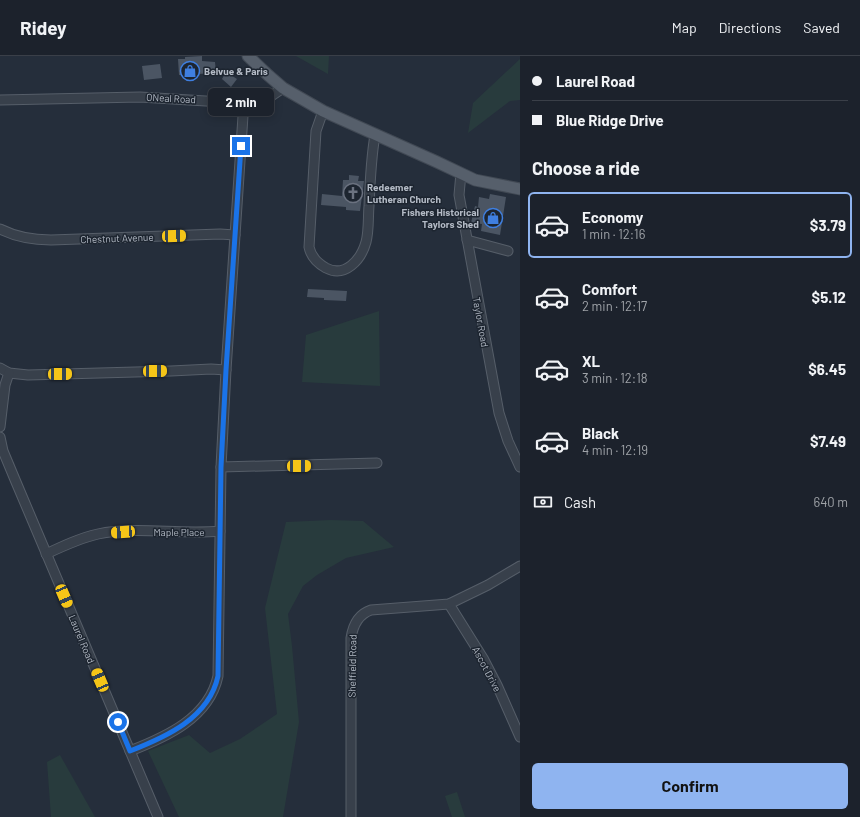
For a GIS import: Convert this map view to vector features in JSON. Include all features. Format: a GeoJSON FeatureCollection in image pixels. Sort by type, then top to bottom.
{"type":"FeatureCollection","features":[{"type":"Feature","properties":{"kind":"main road"},"geometry":{"type":"LineString","coordinates":[[248,56],[283,88],[323,111],[482,182],[520,189]]}},
{"type":"Feature","properties":{"kind":"street","name":"ONeal Road"},"geometry":{"type":"LineString","coordinates":[[0,100],[140,97],[255,104],[264,101],[283,88]]}},
{"type":"Feature","properties":{"kind":"street"},"geometry":{"type":"LineString","coordinates":[[323,111],[316,131],[309,247],[314,259],[328,269],[336,271],[351,267],[359,257],[366,242],[372,154],[375,135]]}},
{"type":"Feature","properties":{"kind":"street"},"geometry":{"type":"LineString","coordinates":[[130,751],[171,733],[186,724],[201,709],[216,686],[219,668],[221,467],[243,116]]}},
{"type":"Feature","properties":{"kind":"street","name":"Taylor Road"},"geometry":{"type":"LineString","coordinates":[[460,173],[459,195],[499,413],[508,441],[520,467]]}},
{"type":"Feature","properties":{"kind":"street","name":"Chestnut Avenue"},"geometry":{"type":"LineString","coordinates":[[0,229],[30,239],[51,240],[220,234],[235,235]]}},
{"type":"Feature","properties":{"kind":"street"},"geometry":{"type":"LineString","coordinates":[[467,240],[508,251]]}},
{"type":"Feature","properties":{"kind":"street"},"geometry":{"type":"LineString","coordinates":[[0,368],[9,373],[28,375],[171,371],[211,368],[226,370]]}},
{"type":"Feature","properties":{"kind":"street"},"geometry":{"type":"LineString","coordinates":[[0,427],[5,385],[9,373]]}},
{"type":"Feature","properties":{"kind":"street","name":"Laurel Road"},"geometry":{"type":"LineString","coordinates":[[0,437],[3,451],[158,817]]}},
{"type":"Feature","properties":{"kind":"street"},"geometry":{"type":"LineString","coordinates":[[221,467],[376,464]]}},
{"type":"Feature","properties":{"kind":"street","name":"Maple Place"},"geometry":{"type":"LineString","coordinates":[[46,554],[89,536],[109,533],[149,531],[220,531]]}},
{"type":"Feature","properties":{"kind":"street","name":"Sheffield Road"},"geometry":{"type":"LineString","coordinates":[[351,817],[351,643],[354,626],[363,614],[371,610],[449,604],[488,585],[520,566]]}},
{"type":"Feature","properties":{"kind":"street","name":"Ascot Drive"},"geometry":{"type":"LineString","coordinates":[[449,604],[484,660],[520,737]]}},
{"type":"Feature","properties":{"kind":"shaded area"},"geometry":{"type":"Polygon","coordinates":[[[296,56],[329,56],[328,74],[296,56]]]}},
{"type":"Feature","properties":{"kind":"shaded area"},"geometry":{"type":"Polygon","coordinates":[[[520,59],[520,100],[510,101],[468,133],[473,103],[520,59]]]}},
{"type":"Feature","properties":{"kind":"shaded area"},"geometry":{"type":"Polygon","coordinates":[[[379,311],[380,386],[302,382],[306,335],[379,311]]]}},
{"type":"Feature","properties":{"kind":"shaded area"},"geometry":{"type":"Polygon","coordinates":[[[331,520],[363,521],[394,547],[346,558],[317,575],[303,586],[288,614],[299,722],[283,817],[179,817],[148,751],[189,735],[210,753],[240,739],[277,714],[265,608],[286,522],[331,520]]]}},
{"type":"Feature","properties":{"kind":"shaded area"},"geometry":{"type":"Polygon","coordinates":[[[60,755],[95,817],[51,817],[47,762],[60,755]]]}},
{"type":"Feature","properties":{"kind":"shaded area"},"geometry":{"type":"Polygon","coordinates":[[[457,792],[465,817],[452,817],[445,796],[457,792]]]}},
{"type":"Feature","properties":{"kind":"building"},"geometry":{"type":"Polygon","coordinates":[[[202,56],[202,61],[215,62],[216,73],[179,75],[178,59],[202,56]]]}},
{"type":"Feature","properties":{"kind":"building"},"geometry":{"type":"Polygon","coordinates":[[[160,64],[162,78],[144,80],[142,66],[160,64]]]}},
{"type":"Feature","properties":{"kind":"building"},"geometry":{"type":"Polygon","coordinates":[[[226,72],[237,79],[231,87],[222,79],[226,72]]]}},
{"type":"Feature","properties":{"kind":"building","name":"Redeemer Lutheran Church"},"geometry":{"type":"Polygon","coordinates":[[[349,175],[359,176],[358,181],[364,181],[360,211],[346,210],[346,207],[321,205],[322,194],[342,196],[343,180],[349,180],[349,175]]]}},
{"type":"Feature","properties":{"kind":"building","name":"Fishers Historical Taylors Shed"},"geometry":{"type":"Polygon","coordinates":[[[490,194],[506,197],[500,235],[481,231],[482,224],[471,223],[475,206],[478,207],[479,197],[489,199],[490,194]]]}},
{"type":"Feature","properties":{"kind":"building"},"geometry":{"type":"Polygon","coordinates":[[[308,289],[347,291],[346,301],[324,300],[324,298],[307,297],[308,289]]]}},
{"type":"Feature","properties":{"kind":"place","name":"Belvue & Paris"},"geometry":{"type":"Point","coordinates":[190,71]}},
{"type":"Feature","properties":{"kind":"place","name":"Redeemer Lutheran Church"},"geometry":{"type":"Point","coordinates":[353,193]}},
{"type":"Feature","properties":{"kind":"place","name":"Fishers Historical Taylors Shed"},"geometry":{"type":"Point","coordinates":[493,218]}},
{"type":"Feature","properties":{"kind":"route"},"geometry":{"type":"LineString","coordinates":[[118,722],[130,751],[171,733],[186,724],[201,709],[216,686],[219,668],[221,467],[241,146]]}}]}
